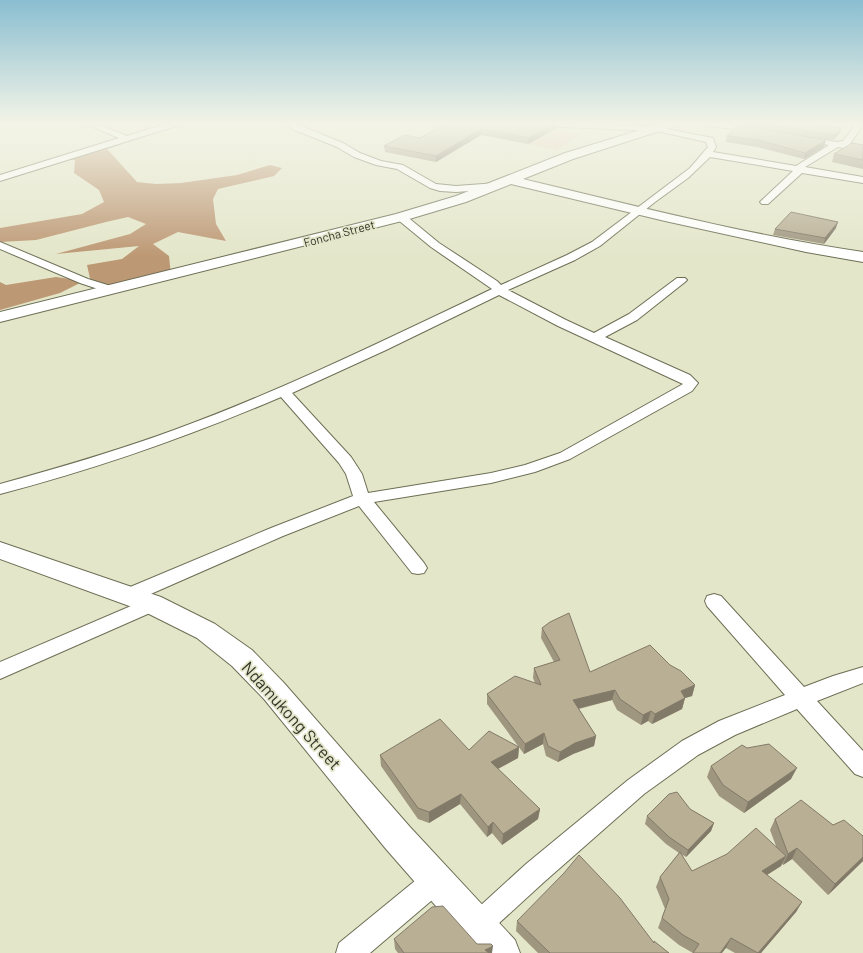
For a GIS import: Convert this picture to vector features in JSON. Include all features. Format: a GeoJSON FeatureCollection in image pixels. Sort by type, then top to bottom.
{"type":"FeatureCollection","features":[{"type":"Feature","properties":{"kind":"main road","name":"Foncha Street"},"geometry":{"type":"LineString","coordinates":[[0,317],[287,247],[401,217],[461,199],[539,168]]}},
{"type":"Feature","properties":{"kind":"main road"},"geometry":{"type":"LineString","coordinates":[[511,180],[806,248],[863,257]]}},
{"type":"Feature","properties":{"kind":"main road","name":"Ndamukong Street"},"geometry":{"type":"LineString","coordinates":[[0,550],[40,566],[141,600],[206,631],[242,658],[274,691],[398,838],[502,953]]}},
{"type":"Feature","properties":{"kind":"street"},"geometry":{"type":"LineString","coordinates":[[3,175],[28,168]]}},
{"type":"Feature","properties":{"kind":"street"},"geometry":{"type":"LineString","coordinates":[[402,168],[433,186],[440,188],[456,189],[497,186]]}},
{"type":"Feature","properties":{"kind":"street"},"geometry":{"type":"LineString","coordinates":[[0,489],[126,452],[181,433],[374,352],[594,245],[628,221],[639,210],[694,168]]}},
{"type":"Feature","properties":{"kind":"street"},"geometry":{"type":"LineString","coordinates":[[792,168],[863,180]]}},
{"type":"Feature","properties":{"kind":"street"},"geometry":{"type":"LineString","coordinates":[[765,202],[801,170]]}},
{"type":"Feature","properties":{"kind":"street"},"geometry":{"type":"LineString","coordinates":[[0,671],[284,529],[362,499],[491,478],[529,469],[565,456],[687,388],[691,383],[685,378],[562,323],[499,290],[493,283],[434,245],[401,217]]}},
{"type":"Feature","properties":{"kind":"street"},"geometry":{"type":"LineString","coordinates":[[0,245],[84,281],[110,289]]}},
{"type":"Feature","properties":{"kind":"street"},"geometry":{"type":"LineString","coordinates":[[594,338],[633,317],[681,280]]}},
{"type":"Feature","properties":{"kind":"street"},"geometry":{"type":"LineString","coordinates":[[283,391],[345,460],[354,474],[362,499],[418,568]]}},
{"type":"Feature","properties":{"kind":"street"},"geometry":{"type":"LineString","coordinates":[[714,601],[863,766]]}},
{"type":"Feature","properties":{"kind":"street"},"geometry":{"type":"LineString","coordinates":[[477,926],[535,873],[636,787],[690,748],[727,728],[840,682],[863,675]]}},
{"type":"Feature","properties":{"kind":"street"},"geometry":{"type":"LineString","coordinates":[[349,953],[436,880]]}},
{"type":"Feature","properties":{"kind":"shaded area"},"geometry":{"type":"Polygon","coordinates":[[[74,168],[125,168],[137,182],[156,184],[181,183],[237,175],[259,168],[282,168],[274,176],[218,189],[213,199],[216,224],[226,241],[178,232],[153,244],[169,256],[171,275],[110,289],[91,283],[87,265],[122,259],[139,246],[56,254],[130,234],[146,224],[128,217],[36,240],[0,242],[0,228],[82,214],[104,202],[99,190],[74,173],[74,168]]]}},
{"type":"Feature","properties":{"kind":"shaded area"},"geometry":{"type":"Polygon","coordinates":[[[56,277],[84,281],[60,293],[0,310],[0,282],[6,285],[56,277]]]}},
{"type":"Feature","properties":{"kind":"building"},"geometry":{"type":"Polygon","coordinates":[[[791,212],[838,222],[825,238],[775,229],[791,212]]]}},
{"type":"Feature","properties":{"kind":"building"},"geometry":{"type":"Polygon","coordinates":[[[569,613],[590,672],[650,645],[670,665],[681,671],[695,685],[681,691],[685,698],[655,714],[651,711],[643,715],[620,699],[615,690],[573,700],[596,736],[575,743],[560,752],[548,746],[544,733],[525,744],[487,694],[515,676],[541,685],[534,668],[560,660],[542,628],[550,622],[569,613]]]}},
{"type":"Feature","properties":{"kind":"building"},"geometry":{"type":"Polygon","coordinates":[[[440,719],[469,750],[489,731],[519,747],[491,762],[540,809],[503,834],[493,822],[488,827],[461,794],[429,812],[418,808],[380,755],[440,719]]]}},
{"type":"Feature","properties":{"kind":"building"},"geometry":{"type":"Polygon","coordinates":[[[769,744],[797,768],[748,802],[723,785],[711,766],[742,745],[747,748],[769,744]]]}},
{"type":"Feature","properties":{"kind":"building"},"geometry":{"type":"Polygon","coordinates":[[[677,792],[690,809],[714,823],[688,850],[669,837],[647,816],[669,794],[677,792]]]}},
{"type":"Feature","properties":{"kind":"building"},"geometry":{"type":"Polygon","coordinates":[[[801,800],[833,825],[844,820],[863,836],[863,857],[835,884],[797,848],[788,854],[775,819],[801,800]]]}},
{"type":"Feature","properties":{"kind":"building"},"geometry":{"type":"Polygon","coordinates":[[[756,828],[786,856],[762,871],[802,902],[758,953],[731,938],[720,953],[693,953],[699,944],[683,935],[662,918],[669,899],[660,877],[680,852],[692,871],[727,854],[756,828]]]}},
{"type":"Feature","properties":{"kind":"building"},"geometry":{"type":"Polygon","coordinates":[[[579,855],[620,898],[654,943],[654,941],[669,953],[550,953],[517,921],[564,873],[579,855]]]}},
{"type":"Feature","properties":{"kind":"building"},"geometry":{"type":"Polygon","coordinates":[[[443,906],[477,944],[491,944],[493,946],[485,950],[489,953],[404,953],[394,939],[432,907],[443,906]]]}}]}
